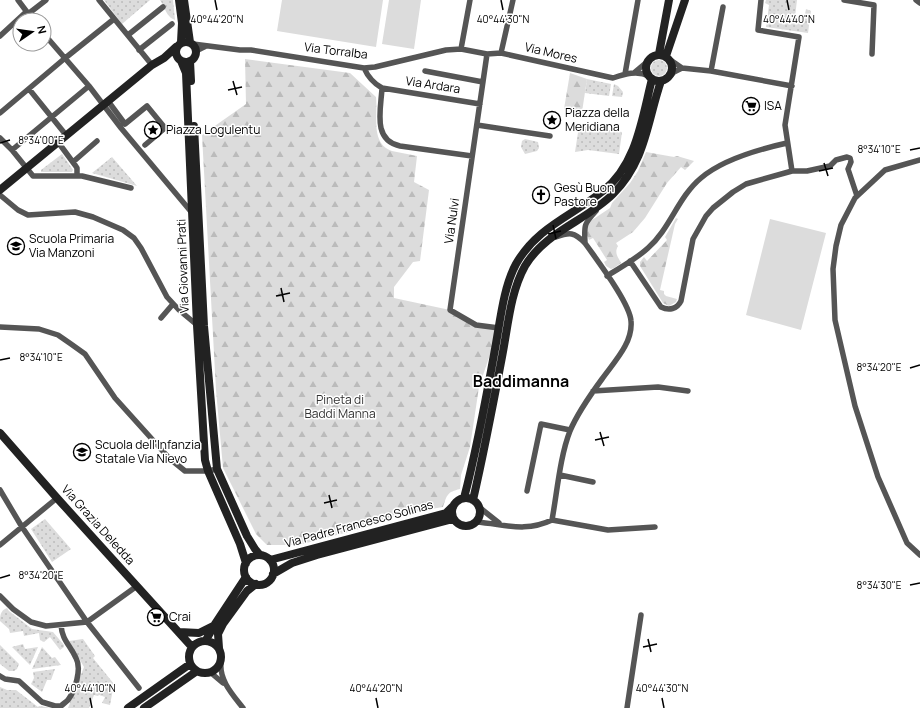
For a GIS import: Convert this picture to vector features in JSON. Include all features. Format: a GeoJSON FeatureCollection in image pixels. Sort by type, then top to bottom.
{"type":"FeatureCollection","features":[{"type":"Feature","properties":{"kind":"street"},"geometry":{"type":"LineString","coordinates":[[18,0],[26,12]]}},
{"type":"Feature","properties":{"kind":"street"},"geometry":{"type":"LineString","coordinates":[[28,12],[46,0]]}},
{"type":"Feature","properties":{"kind":"street"},"geometry":{"type":"LineString","coordinates":[[99,0],[152,65]]}},
{"type":"Feature","properties":{"kind":"street"},"geometry":{"type":"LineString","coordinates":[[179,0],[182,23],[175,54],[183,61]]}},
{"type":"Feature","properties":{"kind":"street"},"geometry":{"type":"LineString","coordinates":[[164,58],[171,57],[183,61],[195,56],[184,0]]}},
{"type":"Feature","properties":{"kind":"street"},"geometry":{"type":"LineString","coordinates":[[461,49],[470,0]]}},
{"type":"Feature","properties":{"kind":"street"},"geometry":{"type":"LineString","coordinates":[[501,53],[513,0]]}},
{"type":"Feature","properties":{"kind":"street"},"geometry":{"type":"LineString","coordinates":[[626,74],[638,0]]}},
{"type":"Feature","properties":{"kind":"street"},"geometry":{"type":"LineString","coordinates":[[665,57],[669,0]]}},
{"type":"Feature","properties":{"kind":"street"},"geometry":{"type":"LineString","coordinates":[[665,57],[685,0]]}},
{"type":"Feature","properties":{"kind":"street"},"geometry":{"type":"LineString","coordinates":[[761,0],[758,30],[799,37],[785,125],[792,171]]}},
{"type":"Feature","properties":{"kind":"street"},"geometry":{"type":"LineString","coordinates":[[844,0],[874,5],[872,54]]}},
{"type":"Feature","properties":{"kind":"street"},"geometry":{"type":"LineString","coordinates":[[916,0],[920,3]]}},
{"type":"Feature","properties":{"kind":"street"},"geometry":{"type":"LineString","coordinates":[[128,35],[163,7]]}},
{"type":"Feature","properties":{"kind":"street"},"geometry":{"type":"LineString","coordinates":[[711,71],[723,7]]}},
{"type":"Feature","properties":{"kind":"street"},"geometry":{"type":"LineString","coordinates":[[0,113],[114,19]]}},
{"type":"Feature","properties":{"kind":"street"},"geometry":{"type":"LineString","coordinates":[[139,50],[172,24]]}},
{"type":"Feature","properties":{"kind":"street"},"geometry":{"type":"LineString","coordinates":[[0,36],[12,26]]}},
{"type":"Feature","properties":{"kind":"street"},"geometry":{"type":"LineString","coordinates":[[52,44],[64,59],[125,124],[147,106],[165,128],[145,146]]}},
{"type":"Feature","properties":{"kind":"street"},"geometry":{"type":"LineString","coordinates":[[178,44],[193,46]]}},
{"type":"Feature","properties":{"kind":"street"},"geometry":{"type":"LineString","coordinates":[[178,44],[164,58],[152,65],[0,190],[18,210],[28,215],[75,212],[93,217],[123,230],[134,238],[141,248],[167,297],[197,325]]}},
{"type":"Feature","properties":{"kind":"street","name":"Via Torralba"},"geometry":{"type":"LineString","coordinates":[[193,46],[251,50],[364,68],[446,50],[461,49]]}},
{"type":"Feature","properties":{"kind":"street","name":"Via Mores"},"geometry":{"type":"LineString","coordinates":[[461,49],[488,54],[501,53],[613,78],[636,72],[648,62]]}},
{"type":"Feature","properties":{"kind":"street","name":"Via Nulvi"},"geometry":{"type":"LineString","coordinates":[[488,54],[450,310],[476,325],[499,328]]}},
{"type":"Feature","properties":{"kind":"street"},"geometry":{"type":"LineString","coordinates":[[464,498],[480,428],[506,290],[516,265],[530,244],[544,231],[604,191],[621,172],[630,157],[637,138],[650,78],[646,69],[652,56],[665,57],[682,68],[711,71],[792,86]]}},
{"type":"Feature","properties":{"kind":"street"},"geometry":{"type":"LineString","coordinates":[[665,57],[671,62],[672,70],[669,76]]}},
{"type":"Feature","properties":{"kind":"street","name":"Via Giovanni Prati"},"geometry":{"type":"LineString","coordinates":[[183,61],[186,73],[197,325],[205,460],[208,471],[240,544],[246,563]]}},
{"type":"Feature","properties":{"kind":"street","name":"Via Giovanni Prati"},"geometry":{"type":"LineString","coordinates":[[183,61],[200,218],[204,326],[217,469],[247,536],[255,550],[260,555]]}},
{"type":"Feature","properties":{"kind":"street"},"geometry":{"type":"LineString","coordinates":[[364,68],[368,77],[382,88],[380,124],[381,133],[387,140],[400,146],[472,156]]}},
{"type":"Feature","properties":{"kind":"street"},"geometry":{"type":"LineString","coordinates":[[585,243],[584,231],[586,223],[603,203],[620,187],[637,162],[661,81],[682,68]]}},
{"type":"Feature","properties":{"kind":"street"},"geometry":{"type":"LineString","coordinates":[[425,71],[483,82]]}},
{"type":"Feature","properties":{"kind":"street","name":"Via Mores"},"geometry":{"type":"LineString","coordinates":[[636,72],[650,78]]}},
{"type":"Feature","properties":{"kind":"street"},"geometry":{"type":"LineString","coordinates":[[650,78],[661,81]]}},
{"type":"Feature","properties":{"kind":"street"},"geometry":{"type":"LineString","coordinates":[[12,150],[89,86]]}},
{"type":"Feature","properties":{"kind":"street","name":"Via Ardara"},"geometry":{"type":"LineString","coordinates":[[382,88],[480,104]]}},
{"type":"Feature","properties":{"kind":"street"},"geometry":{"type":"LineString","coordinates":[[29,89],[66,136]]}},
{"type":"Feature","properties":{"kind":"street"},"geometry":{"type":"LineString","coordinates":[[106,103],[193,214]]}},
{"type":"Feature","properties":{"kind":"street"},"geometry":{"type":"LineString","coordinates":[[477,125],[550,136]]}},
{"type":"Feature","properties":{"kind":"street"},"geometry":{"type":"LineString","coordinates":[[0,138],[33,176],[77,176],[131,188]]}},
{"type":"Feature","properties":{"kind":"street"},"geometry":{"type":"LineString","coordinates":[[73,162],[97,141]]}},
{"type":"Feature","properties":{"kind":"street"},"geometry":{"type":"LineString","coordinates":[[58,142],[77,168],[77,176]]}},
{"type":"Feature","properties":{"kind":"street"},"geometry":{"type":"LineString","coordinates":[[607,276],[648,248],[661,233],[685,196],[700,179],[711,170],[758,150],[787,142]]}},
{"type":"Feature","properties":{"kind":"street"},"geometry":{"type":"LineString","coordinates":[[630,261],[661,307],[670,309],[677,307],[682,301],[693,239],[706,216],[713,208],[746,184],[792,171],[807,171],[830,166],[836,160],[847,157],[850,158],[851,162],[848,169],[857,196]]}},
{"type":"Feature","properties":{"kind":"street"},"geometry":{"type":"LineString","coordinates":[[920,160],[885,170],[857,196],[841,225],[833,269],[835,320],[855,406],[878,478],[907,543],[920,555]]}},
{"type":"Feature","properties":{"kind":"street"},"geometry":{"type":"LineString","coordinates":[[473,500],[491,419],[515,291],[524,268],[533,254],[546,241],[603,203]]}},
{"type":"Feature","properties":{"kind":"street"},"geometry":{"type":"LineString","coordinates":[[546,241],[570,233],[578,236],[585,243],[625,303],[631,319],[632,332],[625,346],[593,391],[570,430],[564,449],[552,520]]}},
{"type":"Feature","properties":{"kind":"street"},"geometry":{"type":"LineString","coordinates":[[161,318],[173,304]]}},
{"type":"Feature","properties":{"kind":"street"},"geometry":{"type":"LineString","coordinates":[[0,327],[39,329],[58,335],[85,354],[115,398],[169,458],[185,471],[208,471],[217,469]]}},
{"type":"Feature","properties":{"kind":"street"},"geometry":{"type":"LineString","coordinates":[[593,391],[658,387],[688,391]]}},
{"type":"Feature","properties":{"kind":"street"},"geometry":{"type":"LineString","coordinates":[[527,491],[542,424],[570,430]]}},
{"type":"Feature","properties":{"kind":"street","name":"Via Grazia Deledda"},"geometry":{"type":"LineString","coordinates":[[0,433],[179,632],[199,643]]}},
{"type":"Feature","properties":{"kind":"street"},"geometry":{"type":"LineString","coordinates":[[560,475],[593,482]]}},
{"type":"Feature","properties":{"kind":"street"},"geometry":{"type":"LineString","coordinates":[[0,490],[22,527],[87,622],[139,688]]}},
{"type":"Feature","properties":{"kind":"street"},"geometry":{"type":"LineString","coordinates":[[0,545],[57,498]]}},
{"type":"Feature","properties":{"kind":"street"},"geometry":{"type":"LineString","coordinates":[[479,507],[480,515],[476,522],[472,525],[460,525],[453,519],[451,511],[452,507],[456,501],[464,498],[473,500],[479,507],[501,524]]}},
{"type":"Feature","properties":{"kind":"street","name":"Via Padre Francesco Solinas"},"geometry":{"type":"LineString","coordinates":[[270,560],[446,513],[452,507]]}},
{"type":"Feature","properties":{"kind":"street","name":"Via Padre Francesco Solinas"},"geometry":{"type":"LineString","coordinates":[[273,574],[292,563],[317,555],[453,519]]}},
{"type":"Feature","properties":{"kind":"street"},"geometry":{"type":"LineString","coordinates":[[476,522],[526,528],[541,525],[552,520],[601,530],[655,526]]}},
{"type":"Feature","properties":{"kind":"street"},"geometry":{"type":"LineString","coordinates":[[243,708],[221,677],[221,652],[219,648],[218,634],[223,624],[247,591],[256,584],[265,583],[271,578],[274,567],[270,560],[260,555],[253,556],[246,563],[244,572],[248,580],[256,584]]}},
{"type":"Feature","properties":{"kind":"street"},"geometry":{"type":"LineString","coordinates":[[221,662],[215,670],[201,673],[190,664],[189,655],[215,624],[246,577]]}},
{"type":"Feature","properties":{"kind":"street"},"geometry":{"type":"LineString","coordinates":[[0,596],[13,609],[31,622],[46,626],[61,625],[87,622],[137,586]]}},
{"type":"Feature","properties":{"kind":"street"},"geometry":{"type":"LineString","coordinates":[[627,708],[641,615]]}},
{"type":"Feature","properties":{"kind":"street"},"geometry":{"type":"LineString","coordinates":[[179,632],[199,633],[215,624]]}},
{"type":"Feature","properties":{"kind":"street"},"geometry":{"type":"LineString","coordinates":[[0,676],[5,679],[19,681],[42,702],[55,706],[61,706],[69,699],[76,684],[79,668],[77,660],[62,635],[61,625]]}},
{"type":"Feature","properties":{"kind":"street"},"geometry":{"type":"LineString","coordinates":[[199,643],[214,642],[219,648]]}},
{"type":"Feature","properties":{"kind":"street"},"geometry":{"type":"LineString","coordinates":[[128,708],[190,664]]}},
{"type":"Feature","properties":{"kind":"street"},"geometry":{"type":"LineString","coordinates":[[144,708],[197,671]]}},
{"type":"Feature","properties":{"kind":"street"},"geometry":{"type":"LineString","coordinates":[[210,672],[227,685]]}},
{"type":"Feature","properties":{"kind":"green space"},"geometry":{"type":"Polygon","coordinates":[[[104,0],[150,0],[122,24],[104,0]]]}},
{"type":"Feature","properties":{"kind":"green space"},"geometry":{"type":"Polygon","coordinates":[[[160,0],[173,0],[175,20],[170,17],[160,0]]]}},
{"type":"Feature","properties":{"kind":"green space"},"geometry":{"type":"Polygon","coordinates":[[[282,0],[383,0],[376,47],[277,31],[282,0]]]}},
{"type":"Feature","properties":{"kind":"green space"},"geometry":{"type":"Polygon","coordinates":[[[389,0],[421,0],[414,49],[382,44],[389,0]]]}},
{"type":"Feature","properties":{"kind":"green space"},"geometry":{"type":"Polygon","coordinates":[[[766,0],[797,0],[795,17],[804,19],[806,9],[811,11],[808,33],[766,27],[769,5],[765,3],[766,0]]]}},
{"type":"Feature","properties":{"kind":"green space","name":"Pineta di Baddi Manna"},"geometry":{"type":"Polygon","coordinates":[[[245,59],[350,73],[376,97],[376,128],[380,142],[392,151],[417,156],[414,182],[429,190],[420,261],[413,262],[394,287],[394,298],[450,310],[468,321],[499,328],[479,387],[470,447],[461,475],[460,489],[452,491],[448,495],[443,507],[401,514],[367,527],[299,545],[267,545],[256,534],[223,468],[216,390],[202,135],[246,104],[245,59]]]}},
{"type":"Feature","properties":{"kind":"green space"},"geometry":{"type":"Polygon","coordinates":[[[656,60],[662,60],[667,65],[665,74],[662,76],[656,76],[651,71],[651,65],[656,60]]]}},
{"type":"Feature","properties":{"kind":"green space"},"geometry":{"type":"Polygon","coordinates":[[[570,73],[587,79],[582,112],[564,109],[570,73]]]}},
{"type":"Feature","properties":{"kind":"green space"},"geometry":{"type":"Polygon","coordinates":[[[587,79],[611,84],[609,96],[585,93],[587,79]]]}},
{"type":"Feature","properties":{"kind":"green space"},"geometry":{"type":"Polygon","coordinates":[[[614,84],[623,92],[622,97],[612,96],[614,84]]]}},
{"type":"Feature","properties":{"kind":"green space"},"geometry":{"type":"Polygon","coordinates":[[[579,126],[622,132],[619,154],[588,150],[575,152],[579,126]]]}},
{"type":"Feature","properties":{"kind":"green space"},"geometry":{"type":"Polygon","coordinates":[[[525,139],[538,142],[539,148],[537,151],[525,154],[521,147],[522,141],[525,139]]]}},
{"type":"Feature","properties":{"kind":"green space"},"geometry":{"type":"Polygon","coordinates":[[[646,152],[674,157],[677,156],[694,161],[685,170],[681,167],[667,183],[645,218],[633,232],[616,243],[618,246],[616,251],[617,255],[621,263],[611,269],[606,266],[604,262],[607,260],[593,238],[589,240],[587,228],[592,220],[610,208],[612,203],[630,183],[638,171],[646,152]]]}},
{"type":"Feature","properties":{"kind":"green space"},"geometry":{"type":"Polygon","coordinates":[[[62,154],[73,170],[72,172],[41,172],[41,170],[62,154]]]}},
{"type":"Feature","properties":{"kind":"green space"},"geometry":{"type":"Polygon","coordinates":[[[112,157],[137,186],[92,173],[112,157]]]}},
{"type":"Feature","properties":{"kind":"green space"},"geometry":{"type":"Polygon","coordinates":[[[676,218],[678,219],[675,224],[660,290],[664,291],[666,296],[677,299],[676,302],[669,306],[663,303],[640,266],[640,262],[644,257],[647,261],[667,240],[665,237],[676,218]]]}},
{"type":"Feature","properties":{"kind":"green space"},"geometry":{"type":"Polygon","coordinates":[[[770,219],[826,233],[801,330],[746,315],[770,219]]]}},
{"type":"Feature","properties":{"kind":"green space"},"geometry":{"type":"Polygon","coordinates":[[[45,519],[71,549],[52,562],[31,529],[45,519]]]}},
{"type":"Feature","properties":{"kind":"green space"},"geometry":{"type":"Polygon","coordinates":[[[7,608],[32,629],[53,632],[64,647],[60,650],[50,637],[44,642],[40,640],[39,633],[24,636],[23,631],[10,633],[9,629],[0,621],[1,613],[7,608]]]}},
{"type":"Feature","properties":{"kind":"green space"},"geometry":{"type":"Polygon","coordinates":[[[83,639],[95,656],[93,658],[114,684],[111,687],[113,689],[110,705],[102,703],[105,697],[94,695],[89,708],[68,708],[84,667],[69,641],[83,639]]]}},
{"type":"Feature","properties":{"kind":"green space"},"geometry":{"type":"Polygon","coordinates":[[[23,644],[25,649],[38,647],[30,665],[12,647],[23,644]]]}},
{"type":"Feature","properties":{"kind":"green space"},"geometry":{"type":"Polygon","coordinates":[[[0,645],[19,664],[17,669],[14,671],[9,671],[0,664],[0,645]]]}},
{"type":"Feature","properties":{"kind":"green space"},"geometry":{"type":"Polygon","coordinates":[[[42,647],[52,658],[55,657],[61,665],[32,669],[42,647]]]}},
{"type":"Feature","properties":{"kind":"green space"},"geometry":{"type":"Polygon","coordinates":[[[55,669],[51,680],[47,680],[42,692],[31,684],[34,678],[33,672],[55,669]]]}},
{"type":"Feature","properties":{"kind":"green space"},"geometry":{"type":"Polygon","coordinates":[[[0,687],[7,690],[16,690],[38,707],[52,708],[0,708],[0,687]]]}},
{"type":"Feature","properties":{"kind":"place","name":"ISA"},"geometry":{"type":"Point","coordinates":[751,106]}},
{"type":"Feature","properties":{"kind":"place","name":"Piazza della Meridiana"},"geometry":{"type":"Point","coordinates":[552,120]}},
{"type":"Feature","properties":{"kind":"place","name":"Piazza Logulentu"},"geometry":{"type":"Point","coordinates":[153,130]}},
{"type":"Feature","properties":{"kind":"place","name":"Gesù Buon Pastore"},"geometry":{"type":"Point","coordinates":[541,195]}},
{"type":"Feature","properties":{"kind":"place","name":"Scuola Primaria Via Manzoni"},"geometry":{"type":"Point","coordinates":[16,246]}},
{"type":"Feature","properties":{"kind":"place","name":"Scuola dell'Infanzia Statale Via Nievo"},"geometry":{"type":"Point","coordinates":[82,452]}},
{"type":"Feature","properties":{"kind":"place","name":"Crai"},"geometry":{"type":"Point","coordinates":[156,617]}},
{"type":"Feature","properties":{"kind":"district","name":"Baddimanna"},"geometry":{"type":"Point","coordinates":[521,381]}}]}
